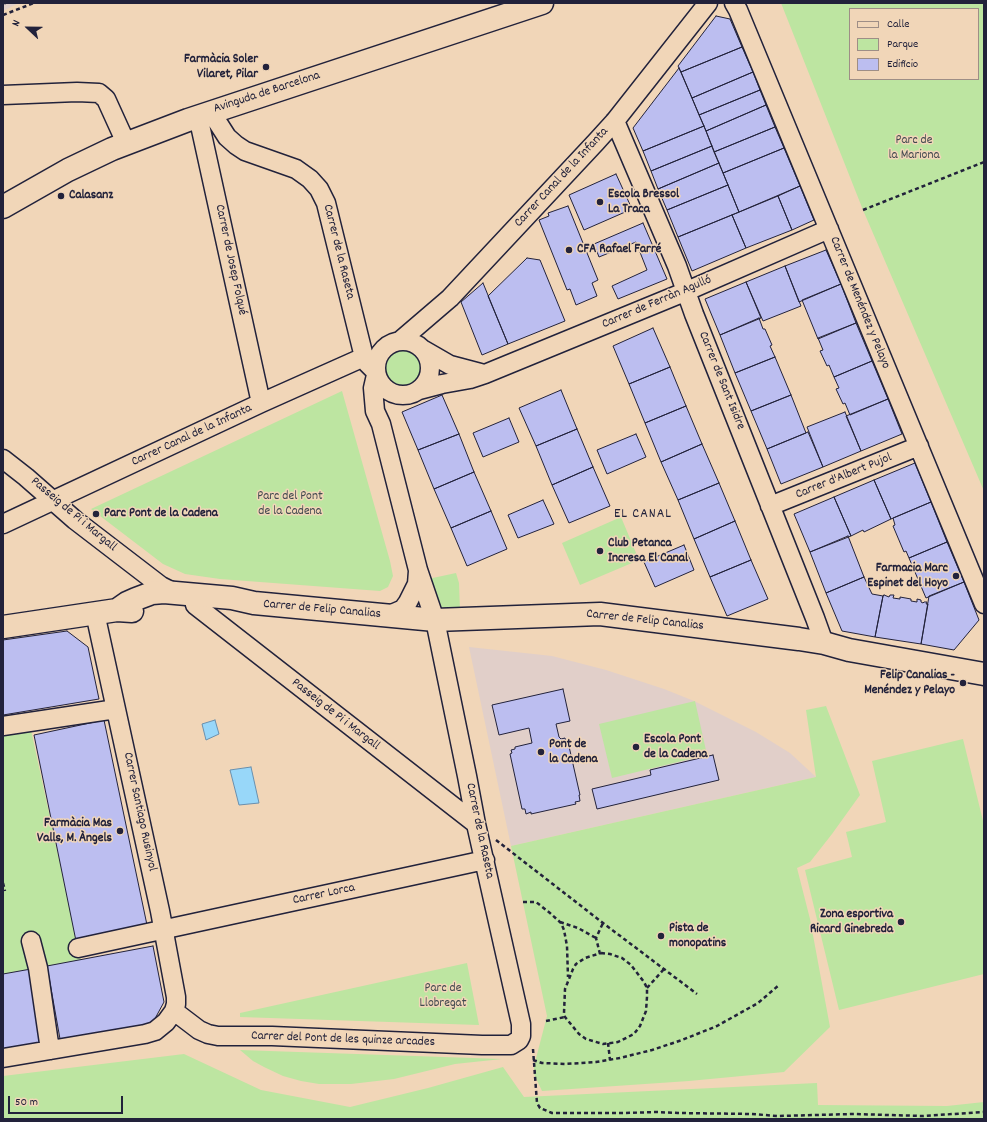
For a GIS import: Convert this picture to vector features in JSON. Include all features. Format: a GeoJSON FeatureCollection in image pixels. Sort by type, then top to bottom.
{"type":"FeatureCollection","features":[{"type":"Feature","properties":{"kind":"street","name":"Avinguda de Barcelona"},"geometry":{"type":"LineString","coordinates":[[3,207],[68,170],[126,144],[205,114],[542,3]]}},
{"type":"Feature","properties":{"kind":"street","name":"Carrer Canal de la Infanta"},"geometry":{"type":"LineString","coordinates":[[401,340],[450,298],[615,121],[708,3]]}},
{"type":"Feature","properties":{"kind":"street","name":"Carrer de Menéndez y Pelayo"},"geometry":{"type":"LineString","coordinates":[[734,3],[984,604]]}},
{"type":"Feature","properties":{"kind":"street"},"geometry":{"type":"LineString","coordinates":[[3,95],[77,92],[99,93],[106,99],[126,144]]}},
{"type":"Feature","properties":{"kind":"street","name":"Carrer de la Raseta"},"geometry":{"type":"LineString","coordinates":[[205,114],[236,145],[245,150],[296,169],[310,179],[319,188],[326,203],[364,356]]}},
{"type":"Feature","properties":{"kind":"street","name":"Carrer de Josep Folqué"},"geometry":{"type":"LineString","coordinates":[[205,114],[261,403]]}},
{"type":"Feature","properties":{"kind":"street","name":"Carrer de Sant Isidre"},"geometry":{"type":"LineString","coordinates":[[615,121],[687,291],[694,314],[824,643]]}},
{"type":"Feature","properties":{"kind":"street","name":"Carrer de Ferràn Agulló"},"geometry":{"type":"LineString","coordinates":[[416,392],[485,374],[687,291],[829,229]]}},
{"type":"Feature","properties":{"kind":"street"},"geometry":{"type":"LineString","coordinates":[[435,620],[421,608],[418,570],[381,424],[375,411],[373,388],[377,360],[380,352],[385,346],[392,342],[401,340],[409,341],[417,344],[424,350],[450,365],[485,374]]}},
{"type":"Feature","properties":{"kind":"street"},"geometry":{"type":"LineString","coordinates":[[381,424],[384,413],[391,402],[416,392],[426,384],[430,375],[431,366],[429,358],[424,350]]}},
{"type":"Feature","properties":{"kind":"street","name":"Carrer Canal de la Infanta"},"geometry":{"type":"LineString","coordinates":[[3,524],[364,356]]}},
{"type":"Feature","properties":{"kind":"street"},"geometry":{"type":"LineString","coordinates":[[364,356],[368,364],[376,373],[380,384],[388,391],[400,394],[416,392]]}},
{"type":"Feature","properties":{"kind":"street","name":"Carrer d'Albert Pujol"},"geometry":{"type":"LineString","coordinates":[[770,506],[919,446]]}},
{"type":"Feature","properties":{"kind":"street","name":"Passeig de Pi i Margall"},"geometry":{"type":"LineString","coordinates":[[3,459],[75,520],[167,590]]}},
{"type":"Feature","properties":{"kind":"street"},"geometry":{"type":"LineString","coordinates":[[386,616],[403,609],[408,602],[417,584],[418,570]]}},
{"type":"Feature","properties":{"kind":"street"},"geometry":{"type":"LineString","coordinates":[[127,610],[148,602],[161,600],[167,590]]}},
{"type":"Feature","properties":{"kind":"street","name":"Carrer de Felip Canalias"},"geometry":{"type":"LineString","coordinates":[[167,590],[232,598],[254,603],[435,620],[600,614],[824,643],[849,650],[981,673]]}},
{"type":"Feature","properties":{"kind":"street","name":"Carrer de Felip Canalias"},"geometry":{"type":"LineString","coordinates":[[3,627],[95,613],[161,607],[195,605],[229,606],[254,603]]}},
{"type":"Feature","properties":{"kind":"street","name":"Passeig de Pi i Margall"},"geometry":{"type":"LineString","coordinates":[[195,605],[476,824]]}},
{"type":"Feature","properties":{"kind":"street","name":"Carrer Santiago Rusinyol"},"geometry":{"type":"LineString","coordinates":[[95,613],[163,930],[176,997],[174,1011]]}},
{"type":"Feature","properties":{"kind":"street","name":"Carrer de la Raseta"},"geometry":{"type":"LineString","coordinates":[[435,620],[476,824],[521,1024],[521,1036],[519,1040]]}},
{"type":"Feature","properties":{"kind":"street"},"geometry":{"type":"LineString","coordinates":[[3,726],[116,709]]}},
{"type":"Feature","properties":{"kind":"street","name":"Carrer Lorca"},"geometry":{"type":"LineString","coordinates":[[78,948],[485,860]]}},
{"type":"Feature","properties":{"kind":"street"},"geometry":{"type":"LineString","coordinates":[[32,941],[38,968],[50,1050]]}},
{"type":"Feature","properties":{"kind":"street"},"geometry":{"type":"LineString","coordinates":[[3,1058],[145,1034],[155,1031],[161,1027],[174,1011]]}},
{"type":"Feature","properties":{"kind":"street","name":"Carrer del Pont de les quinze arcades"},"geometry":{"type":"LineString","coordinates":[[174,1011],[199,1030],[218,1036],[288,1037],[482,1045],[511,1045],[519,1040]]}},
{"type":"Feature","properties":{"kind":"path"},"geometry":{"type":"LineString","coordinates":[[3,15],[34,3]]}},
{"type":"Feature","properties":{"kind":"path"},"geometry":{"type":"LineString","coordinates":[[863,210],[984,162]]}},
{"type":"Feature","properties":{"kind":"path"},"geometry":{"type":"LineString","coordinates":[[476,824],[697,994]]}},
{"type":"Feature","properties":{"kind":"path"},"geometry":{"type":"LineString","coordinates":[[3,883],[5,891]]}},
{"type":"Feature","properties":{"kind":"path"},"geometry":{"type":"LineString","coordinates":[[523,902],[536,902],[560,922],[566,937],[568,980]]}},
{"type":"Feature","properties":{"kind":"path"},"geometry":{"type":"LineString","coordinates":[[560,922],[578,928],[596,938]]}},
{"type":"Feature","properties":{"kind":"path"},"geometry":{"type":"LineString","coordinates":[[600,954],[596,938],[603,923]]}},
{"type":"Feature","properties":{"kind":"path"},"geometry":{"type":"LineString","coordinates":[[600,954],[616,956],[627,961],[635,969],[647,988],[646,1011],[640,1026],[634,1034],[618,1042],[603,1044],[586,1039],[579,1034],[565,1017],[564,994],[568,980],[573,969],[584,958],[600,954]]}},
{"type":"Feature","properties":{"kind":"path"},"geometry":{"type":"LineString","coordinates":[[647,988],[665,969]]}},
{"type":"Feature","properties":{"kind":"path"},"geometry":{"type":"LineString","coordinates":[[779,985],[758,1003],[711,1029],[652,1050],[610,1060],[565,1064],[542,1063],[533,1060],[537,1103],[540,1108],[552,1113],[562,1114],[657,1112],[777,1116],[854,1114],[923,1116],[984,1112]]}},
{"type":"Feature","properties":{"kind":"path"},"geometry":{"type":"LineString","coordinates":[[546,1021],[565,1017]]}},
{"type":"Feature","properties":{"kind":"path"},"geometry":{"type":"LineString","coordinates":[[608,1043],[610,1060]]}},
{"type":"Feature","properties":{"kind":"shaded area"},"geometry":{"type":"Polygon","coordinates":[[[3,3],[19,3],[3,11],[3,3]]]}},
{"type":"Feature","properties":{"kind":"shaded area","name":"Escola Pont de la Cadena"},"geometry":{"type":"Polygon","coordinates":[[[469,647],[552,656],[606,670],[664,689],[694,701],[756,732],[790,753],[816,777],[511,846],[469,647]]]}},
{"type":"Feature","properties":{"kind":"green space","name":"Parc de la Mariona"},"geometry":{"type":"Polygon","coordinates":[[[781,3],[984,3],[984,491],[863,210],[781,3]]]}},
{"type":"Feature","properties":{"kind":"green space"},"geometry":{"type":"Polygon","coordinates":[[[404,349],[414,352],[420,358],[423,368],[420,378],[414,384],[404,387],[394,384],[388,378],[385,368],[388,358],[394,352],[404,349]]]}},
{"type":"Feature","properties":{"kind":"green space","name":"Parc del Pont de la Cadena"},"geometry":{"type":"Polygon","coordinates":[[[342,391],[393,576],[388,587],[380,591],[220,579],[185,574],[163,564],[91,509],[342,391]]]}},
{"type":"Feature","properties":{"kind":"green space","name":"Club Petanca Incresa El Canal"},"geometry":{"type":"Polygon","coordinates":[[[621,517],[639,560],[580,585],[562,543],[621,517]]]}},
{"type":"Feature","properties":{"kind":"green space"},"geometry":{"type":"Polygon","coordinates":[[[456,573],[459,583],[460,611],[441,607],[434,600],[428,579],[456,573]]]}},
{"type":"Feature","properties":{"kind":"green space"},"geometry":{"type":"Polygon","coordinates":[[[695,701],[707,755],[612,778],[599,724],[695,701]]]}},
{"type":"Feature","properties":{"kind":"green space"},"geometry":{"type":"Polygon","coordinates":[[[826,706],[860,795],[810,862],[797,868],[810,919],[830,1027],[784,1072],[689,1081],[542,1091],[534,1074],[534,1066],[547,1016],[511,846],[816,777],[806,710],[826,706]]]}},
{"type":"Feature","properties":{"kind":"green space"},"geometry":{"type":"Polygon","coordinates":[[[28,712],[81,960],[3,974],[3,716],[28,712]]]}},
{"type":"Feature","properties":{"kind":"green space","name":"Zona esportiva Ricard Ginebreda"},"geometry":{"type":"Polygon","coordinates":[[[963,739],[984,825],[984,974],[839,1010],[805,870],[852,857],[846,832],[886,822],[872,761],[963,739]]]}},
{"type":"Feature","properties":{"kind":"green space","name":"Parc de Llobregat"},"geometry":{"type":"Polygon","coordinates":[[[467,963],[479,1025],[240,1017],[240,1013],[467,963]]]}},
{"type":"Feature","properties":{"kind":"green space"},"geometry":{"type":"Polygon","coordinates":[[[240,1050],[502,1059],[455,1064],[394,1079],[351,1084],[319,1084],[283,1076],[253,1061],[240,1050]]]}},
{"type":"Feature","properties":{"kind":"green space"},"geometry":{"type":"Polygon","coordinates":[[[184,1054],[261,1090],[350,1107],[428,1088],[503,1067],[524,1097],[817,1083],[818,1105],[947,1106],[984,1102],[984,1119],[3,1119],[3,1076],[184,1054]]]}},
{"type":"Feature","properties":{"kind":"water"},"geometry":{"type":"Polygon","coordinates":[[[215,720],[219,734],[206,740],[202,724],[215,720]]]}},
{"type":"Feature","properties":{"kind":"water"},"geometry":{"type":"Polygon","coordinates":[[[251,767],[259,803],[239,805],[230,770],[251,767]]]}},
{"type":"Feature","properties":{"kind":"building"},"geometry":{"type":"Polygon","coordinates":[[[716,16],[730,19],[742,47],[681,72],[678,66],[716,16]]]}},
{"type":"Feature","properties":{"kind":"building"},"geometry":{"type":"Polygon","coordinates":[[[742,47],[753,72],[692,98],[681,72],[742,47]]]}},
{"type":"Feature","properties":{"kind":"building"},"geometry":{"type":"Polygon","coordinates":[[[679,68],[704,126],[643,151],[633,128],[679,68]]]}},
{"type":"Feature","properties":{"kind":"building"},"geometry":{"type":"Polygon","coordinates":[[[753,72],[760,90],[699,115],[692,98],[753,72]]]}},
{"type":"Feature","properties":{"kind":"building"},"geometry":{"type":"Polygon","coordinates":[[[760,90],[766,105],[706,131],[699,115],[760,90]]]}},
{"type":"Feature","properties":{"kind":"building"},"geometry":{"type":"Polygon","coordinates":[[[766,105],[775,127],[714,152],[706,131],[766,105]]]}},
{"type":"Feature","properties":{"kind":"building"},"geometry":{"type":"Polygon","coordinates":[[[704,126],[712,146],[651,171],[643,151],[704,126]]]}},
{"type":"Feature","properties":{"kind":"building"},"geometry":{"type":"Polygon","coordinates":[[[775,127],[784,148],[723,173],[714,152],[775,127]]]}},
{"type":"Feature","properties":{"kind":"building"},"geometry":{"type":"Polygon","coordinates":[[[712,146],[719,163],[658,189],[651,171],[712,146]]]}},
{"type":"Feature","properties":{"kind":"building"},"geometry":{"type":"Polygon","coordinates":[[[784,148],[800,186],[739,212],[723,173],[784,148]]]}},
{"type":"Feature","properties":{"kind":"building"},"geometry":{"type":"Polygon","coordinates":[[[719,163],[728,185],[667,210],[658,189],[719,163]]]}},
{"type":"Feature","properties":{"kind":"building","name":"Escola Bressol La Traca"},"geometry":{"type":"Polygon","coordinates":[[[616,174],[632,209],[584,230],[569,195],[616,174]]]}},
{"type":"Feature","properties":{"kind":"building"},"geometry":{"type":"Polygon","coordinates":[[[728,185],[739,212],[678,237],[667,210],[728,185]]]}},
{"type":"Feature","properties":{"kind":"building"},"geometry":{"type":"Polygon","coordinates":[[[800,186],[814,220],[792,230],[778,196],[800,186]]]}},
{"type":"Feature","properties":{"kind":"building"},"geometry":{"type":"Polygon","coordinates":[[[778,196],[792,230],[746,248],[732,215],[778,196]]]}},
{"type":"Feature","properties":{"kind":"building","name":"CFA Rafael Farré"},"geometry":{"type":"Polygon","coordinates":[[[568,206],[598,280],[592,283],[597,296],[576,305],[570,289],[567,290],[539,220],[549,216],[548,213],[568,206]]]}},
{"type":"Feature","properties":{"kind":"building"},"geometry":{"type":"Polygon","coordinates":[[[732,215],[746,248],[692,271],[678,237],[732,215]]]}},
{"type":"Feature","properties":{"kind":"building"},"geometry":{"type":"Polygon","coordinates":[[[643,223],[667,279],[618,299],[612,286],[647,270],[636,242],[599,257],[594,244],[643,223]]]}},
{"type":"Feature","properties":{"kind":"building"},"geometry":{"type":"Polygon","coordinates":[[[826,250],[841,284],[799,302],[785,266],[826,250]]]}},
{"type":"Feature","properties":{"kind":"building"},"geometry":{"type":"Polygon","coordinates":[[[527,258],[540,260],[565,321],[508,344],[488,296],[527,258]]]}},
{"type":"Feature","properties":{"kind":"building"},"geometry":{"type":"Polygon","coordinates":[[[785,266],[801,306],[763,321],[746,282],[785,266]]]}},
{"type":"Feature","properties":{"kind":"building"},"geometry":{"type":"Polygon","coordinates":[[[746,282],[761,318],[720,335],[705,299],[746,282]]]}},
{"type":"Feature","properties":{"kind":"building"},"geometry":{"type":"Polygon","coordinates":[[[483,283],[508,344],[482,355],[461,302],[483,283]]]}},
{"type":"Feature","properties":{"kind":"building"},"geometry":{"type":"Polygon","coordinates":[[[841,284],[856,323],[818,339],[802,300],[841,284]]]}},
{"type":"Feature","properties":{"kind":"building"},"geometry":{"type":"Polygon","coordinates":[[[759,318],[772,345],[770,346],[775,357],[735,373],[720,335],[759,318]]]}},
{"type":"Feature","properties":{"kind":"building"},"geometry":{"type":"Polygon","coordinates":[[[856,323],[872,361],[834,377],[829,365],[827,366],[820,351],[823,350],[818,338],[856,323]]]}},
{"type":"Feature","properties":{"kind":"building"},"geometry":{"type":"Polygon","coordinates":[[[653,328],[670,367],[629,384],[613,346],[653,328]]]}},
{"type":"Feature","properties":{"kind":"building"},"geometry":{"type":"Polygon","coordinates":[[[775,357],[791,395],[751,411],[735,373],[775,357]]]}},
{"type":"Feature","properties":{"kind":"building"},"geometry":{"type":"Polygon","coordinates":[[[872,361],[888,399],[850,415],[845,403],[843,404],[836,389],[839,388],[834,377],[872,361]]]}},
{"type":"Feature","properties":{"kind":"building"},"geometry":{"type":"Polygon","coordinates":[[[670,367],[686,406],[645,423],[629,384],[670,367]]]}},
{"type":"Feature","properties":{"kind":"building"},"geometry":{"type":"Polygon","coordinates":[[[561,390],[577,429],[536,446],[519,408],[561,390]]]}},
{"type":"Feature","properties":{"kind":"building"},"geometry":{"type":"Polygon","coordinates":[[[442,395],[459,434],[418,450],[402,412],[442,395]]]}},
{"type":"Feature","properties":{"kind":"building"},"geometry":{"type":"Polygon","coordinates":[[[791,395],[806,433],[767,449],[751,411],[791,395]]]}},
{"type":"Feature","properties":{"kind":"building"},"geometry":{"type":"Polygon","coordinates":[[[888,399],[902,434],[861,451],[846,416],[888,399]]]}},
{"type":"Feature","properties":{"kind":"building"},"geometry":{"type":"Polygon","coordinates":[[[686,406],[702,444],[661,462],[645,423],[686,406]]]}},
{"type":"Feature","properties":{"kind":"building"},"geometry":{"type":"Polygon","coordinates":[[[845,412],[861,451],[823,467],[807,427],[845,412]]]}},
{"type":"Feature","properties":{"kind":"building"},"geometry":{"type":"Polygon","coordinates":[[[509,418],[519,442],[483,457],[473,433],[509,418]]]}},
{"type":"Feature","properties":{"kind":"building"},"geometry":{"type":"Polygon","coordinates":[[[577,429],[593,467],[552,485],[536,446],[577,429]]]}},
{"type":"Feature","properties":{"kind":"building"},"geometry":{"type":"Polygon","coordinates":[[[808,432],[823,467],[781,484],[767,449],[808,432]]]}},
{"type":"Feature","properties":{"kind":"building"},"geometry":{"type":"Polygon","coordinates":[[[459,434],[474,472],[434,489],[418,450],[459,434]]]}},
{"type":"Feature","properties":{"kind":"building"},"geometry":{"type":"Polygon","coordinates":[[[636,434],[646,457],[607,474],[597,450],[636,434]]]}},
{"type":"Feature","properties":{"kind":"building"},"geometry":{"type":"Polygon","coordinates":[[[702,444],[719,483],[678,500],[661,462],[702,444]]]}},
{"type":"Feature","properties":{"kind":"building"},"geometry":{"type":"Polygon","coordinates":[[[915,463],[931,502],[891,519],[874,480],[915,463]]]}},
{"type":"Feature","properties":{"kind":"building"},"geometry":{"type":"Polygon","coordinates":[[[593,467],[610,506],[569,523],[552,485],[593,467]]]}},
{"type":"Feature","properties":{"kind":"building"},"geometry":{"type":"Polygon","coordinates":[[[474,472],[491,511],[451,528],[434,489],[474,472]]]}},
{"type":"Feature","properties":{"kind":"building"},"geometry":{"type":"Polygon","coordinates":[[[874,480],[891,519],[864,532],[863,530],[851,536],[834,497],[874,480]]]}},
{"type":"Feature","properties":{"kind":"building"},"geometry":{"type":"Polygon","coordinates":[[[719,483],[735,521],[694,539],[678,500],[719,483]]]}},
{"type":"Feature","properties":{"kind":"building"},"geometry":{"type":"Polygon","coordinates":[[[834,497],[851,536],[810,552],[794,514],[834,497]]]}},
{"type":"Feature","properties":{"kind":"building"},"geometry":{"type":"Polygon","coordinates":[[[543,500],[554,524],[518,538],[508,515],[543,500]]]}},
{"type":"Feature","properties":{"kind":"building"},"geometry":{"type":"Polygon","coordinates":[[[931,502],[947,542],[909,558],[906,551],[904,552],[893,526],[895,525],[893,518],[931,502]]]}},
{"type":"Feature","properties":{"kind":"building"},"geometry":{"type":"Polygon","coordinates":[[[491,511],[507,549],[467,566],[451,528],[491,511]]]}},
{"type":"Feature","properties":{"kind":"building"},"geometry":{"type":"Polygon","coordinates":[[[735,521],[751,560],[710,577],[694,539],[735,521]]]}},
{"type":"Feature","properties":{"kind":"building"},"geometry":{"type":"Polygon","coordinates":[[[848,536],[864,577],[826,593],[810,552],[848,536]]]}},
{"type":"Feature","properties":{"kind":"building"},"geometry":{"type":"Polygon","coordinates":[[[947,542],[964,582],[926,598],[909,558],[947,542]]]}},
{"type":"Feature","properties":{"kind":"building"},"geometry":{"type":"Polygon","coordinates":[[[684,545],[694,570],[655,587],[644,562],[684,545]]]}},
{"type":"Feature","properties":{"kind":"building"},"geometry":{"type":"Polygon","coordinates":[[[751,560],[768,599],[727,616],[710,577],[751,560]]]}},
{"type":"Feature","properties":{"kind":"building"},"geometry":{"type":"Polygon","coordinates":[[[864,577],[872,594],[883,596],[875,637],[842,631],[826,593],[864,577]]]}},
{"type":"Feature","properties":{"kind":"building"},"geometry":{"type":"Polygon","coordinates":[[[964,582],[979,620],[954,650],[921,644],[929,596],[964,582]]]}},
{"type":"Feature","properties":{"kind":"building"},"geometry":{"type":"Polygon","coordinates":[[[884,595],[889,597],[890,595],[894,595],[893,598],[900,599],[900,597],[917,602],[917,599],[921,600],[923,603],[927,602],[926,604],[928,604],[921,644],[875,637],[884,595]]]}},
{"type":"Feature","properties":{"kind":"building"},"geometry":{"type":"Polygon","coordinates":[[[67,631],[88,647],[99,699],[3,715],[3,640],[67,631]]]}},
{"type":"Feature","properties":{"kind":"building","name":"Pont de la Cadena"},"geometry":{"type":"Polygon","coordinates":[[[563,689],[570,721],[556,724],[559,737],[561,739],[565,738],[566,743],[568,742],[580,801],[575,802],[576,804],[526,814],[525,809],[522,809],[510,754],[512,753],[511,750],[515,749],[515,747],[532,743],[529,728],[499,735],[492,705],[563,689]]]}},
{"type":"Feature","properties":{"kind":"building"},"geometry":{"type":"Polygon","coordinates":[[[104,720],[147,925],[76,941],[34,735],[104,720]]]}},
{"type":"Feature","properties":{"kind":"building"},"geometry":{"type":"Polygon","coordinates":[[[713,755],[719,780],[597,809],[592,789],[651,775],[650,770],[713,755]]]}},
{"type":"Feature","properties":{"kind":"building"},"geometry":{"type":"Polygon","coordinates":[[[153,946],[164,1002],[151,1026],[60,1039],[47,966],[153,946]]]}},
{"type":"Feature","properties":{"kind":"building"},"geometry":{"type":"Polygon","coordinates":[[[31,969],[44,1042],[3,1049],[3,974],[31,969]]]}},
{"type":"Feature","properties":{"kind":"place","name":"Farmàcia Soler Vilaret, Pilar"},"geometry":{"type":"Point","coordinates":[266,67]}},
{"type":"Feature","properties":{"kind":"place","name":"Calasanz"},"geometry":{"type":"Point","coordinates":[61,196]}},
{"type":"Feature","properties":{"kind":"place","name":"Escola Bressol La Traca"},"geometry":{"type":"Point","coordinates":[600,202]}},
{"type":"Feature","properties":{"kind":"place","name":"CFA Rafael Farré"},"geometry":{"type":"Point","coordinates":[569,250]}},
{"type":"Feature","properties":{"kind":"place","name":"Parc Pont de la Cadena"},"geometry":{"type":"Point","coordinates":[96,514]}},
{"type":"Feature","properties":{"kind":"place","name":"Club Petanca Incresa El Canal"},"geometry":{"type":"Point","coordinates":[600,551]}},
{"type":"Feature","properties":{"kind":"place","name":"Farmacia Marc Espinet del Hoyo"},"geometry":{"type":"Point","coordinates":[956,576]}},
{"type":"Feature","properties":{"kind":"place","name":"Felip Canalias - Menéndez y Pelayo"},"geometry":{"type":"Point","coordinates":[963,683]}},
{"type":"Feature","properties":{"kind":"place","name":"Escola Pont de la Cadena"},"geometry":{"type":"Point","coordinates":[636,747]}},
{"type":"Feature","properties":{"kind":"place","name":"Pont de la Cadena"},"geometry":{"type":"Point","coordinates":[541,752]}},
{"type":"Feature","properties":{"kind":"place","name":"Farmàcia Mas Valls, M. Àngels"},"geometry":{"type":"Point","coordinates":[120,831]}},
{"type":"Feature","properties":{"kind":"place","name":"Zona esportiva Ricard Ginebreda"},"geometry":{"type":"Point","coordinates":[901,922]}},
{"type":"Feature","properties":{"kind":"place","name":"Pista de monopatins"},"geometry":{"type":"Point","coordinates":[661,936]}},
{"type":"Feature","properties":{"kind":"district","name":"EL CANAL"},"geometry":{"type":"Point","coordinates":[643,515]}}]}
